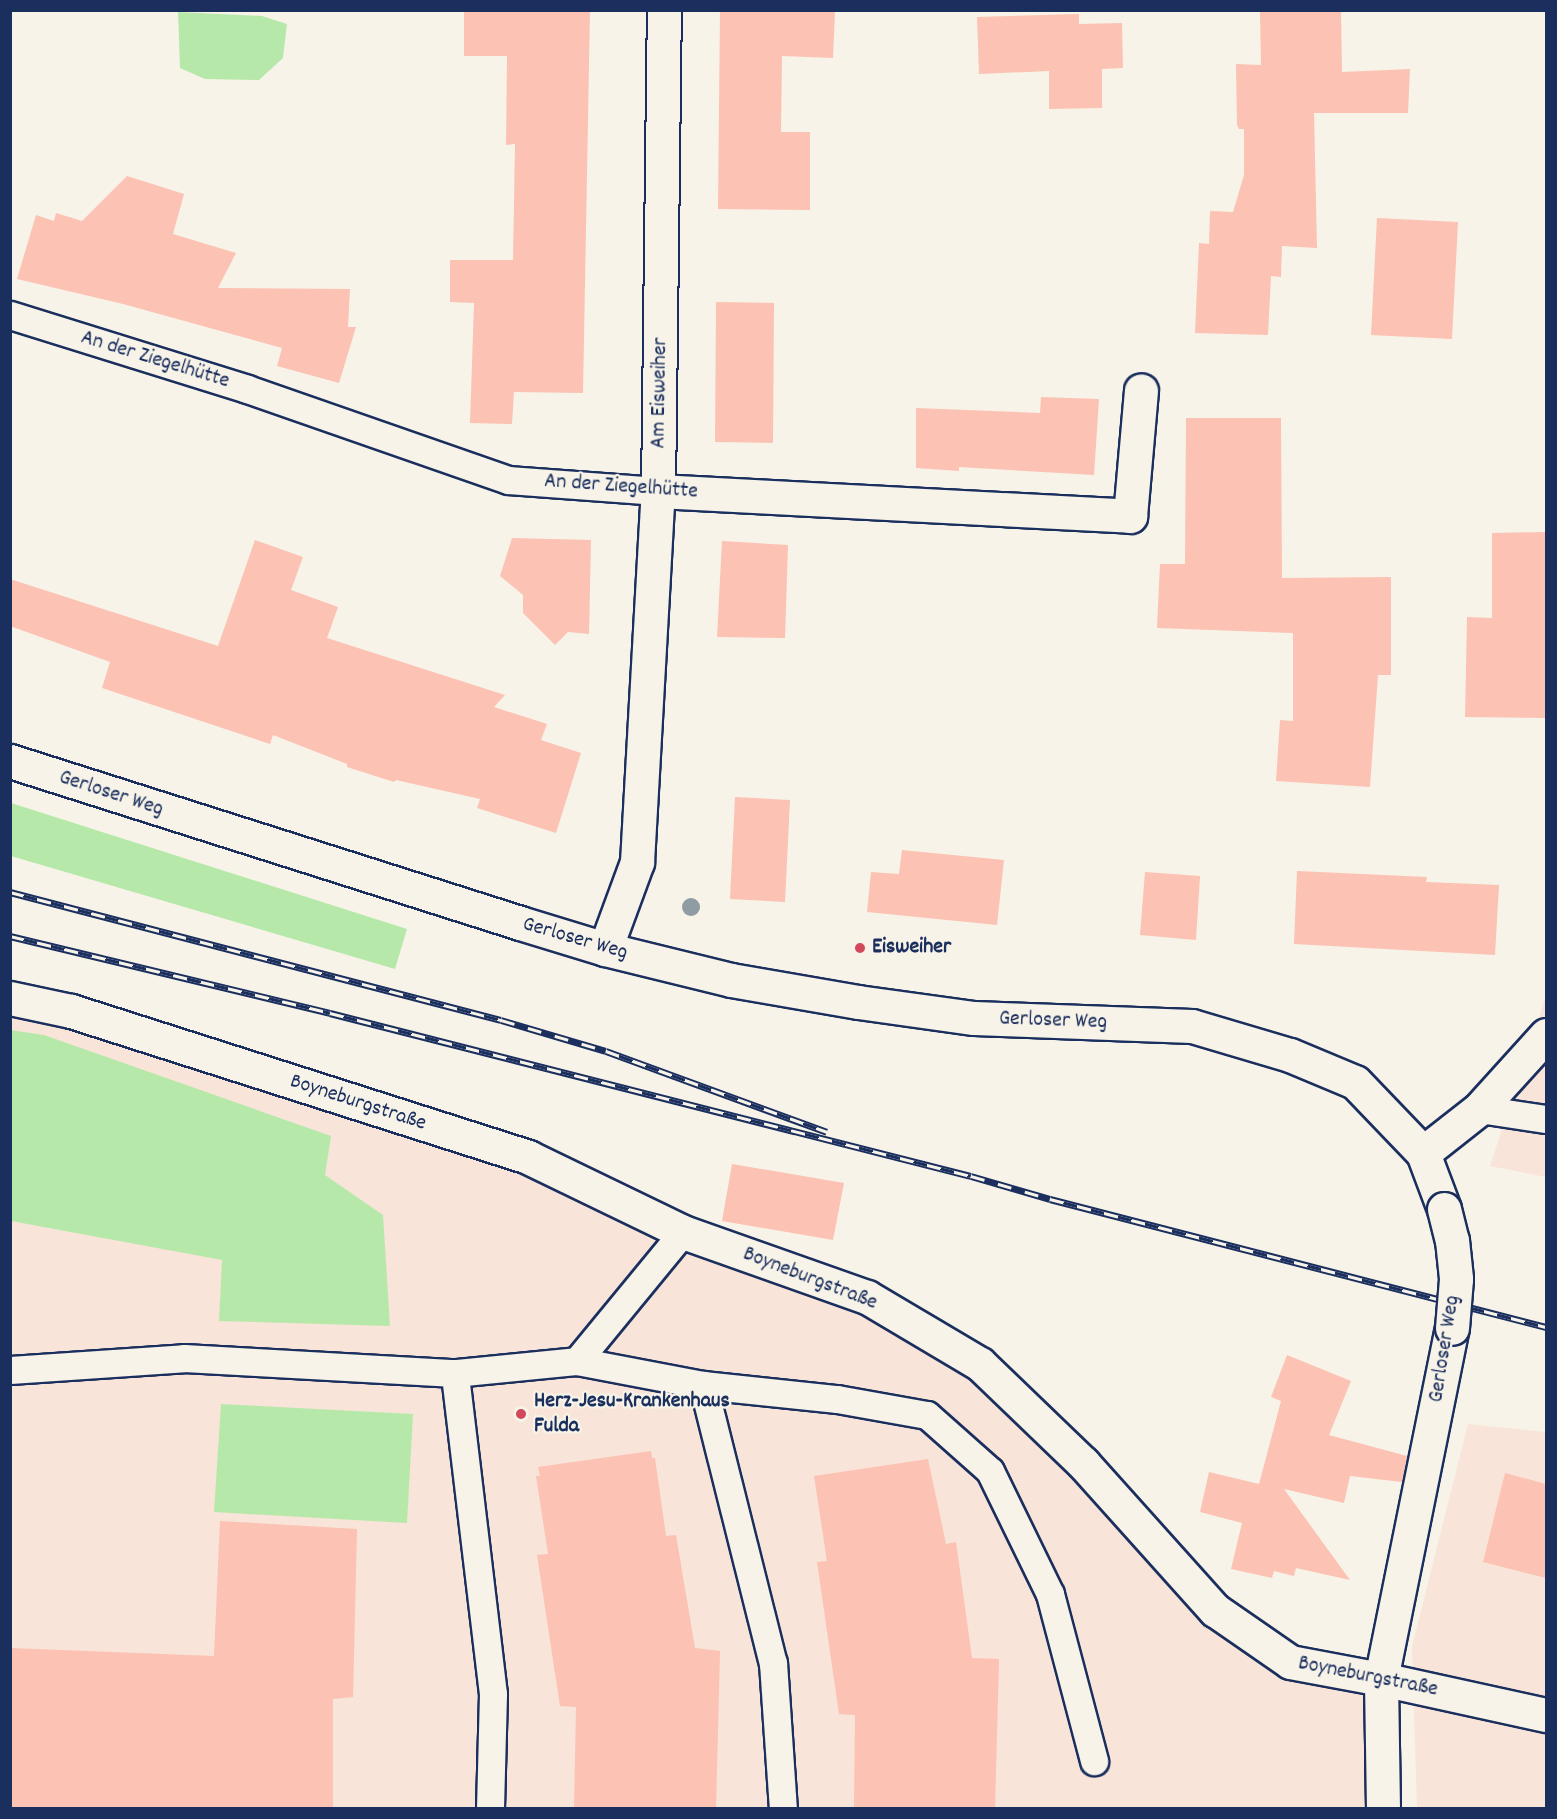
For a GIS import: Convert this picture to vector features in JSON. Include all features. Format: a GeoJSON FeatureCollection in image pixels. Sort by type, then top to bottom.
{"type":"FeatureCollection","features":[{"type":"Feature","properties":{"kind":"street","name":"Am Eisweiher"},"geometry":{"type":"LineString","coordinates":[[605,949],[637,862],[658,491],[664,10]]}},
{"type":"Feature","properties":{"kind":"street","name":"An der Ziegelhütte"},"geometry":{"type":"LineString","coordinates":[[658,491],[1130,516],[1141,390]]}},
{"type":"Feature","properties":{"kind":"street","name":"Gerloser Weg"},"geometry":{"type":"LineString","coordinates":[[10,761],[605,949],[731,980],[974,1018],[1192,1026],[1290,1055],[1355,1082],[1423,1153],[1444,1209],[1452,1240],[1456,1279],[1452,1328],[1381,1678],[1383,1809]]}},
{"type":"Feature","properties":{"kind":"street","name":"Boyneburgstraße"},"geometry":{"type":"LineString","coordinates":[[10,998],[71,1011],[528,1157],[683,1232],[867,1297],[980,1364],[1083,1463],[1215,1610],[1290,1662],[1381,1678],[1546,1715]]}},
{"type":"Feature","properties":{"kind":"street"},"geometry":{"type":"LineString","coordinates":[[1423,1153],[1479,1109],[1546,1035]]}},
{"type":"Feature","properties":{"kind":"lane","name":"An der Ziegelhütte"},"geometry":{"type":"LineString","coordinates":[[10,315],[247,389],[508,480],[658,491]]}},
{"type":"Feature","properties":{"kind":"lane"},"geometry":{"type":"LineString","coordinates":[[1479,1109],[1546,1119]]}},
{"type":"Feature","properties":{"kind":"lane"},"geometry":{"type":"LineString","coordinates":[[577,1361],[683,1232]]}},
{"type":"Feature","properties":{"kind":"lane"},"geometry":{"type":"LineString","coordinates":[[10,1371],[184,1358],[455,1373],[577,1361],[703,1385],[837,1399],[927,1415],[990,1471],[1050,1594],[1094,1761]]}},
{"type":"Feature","properties":{"kind":"lane"},"geometry":{"type":"LineString","coordinates":[[455,1373],[493,1694],[490,1809]]}},
{"type":"Feature","properties":{"kind":"lane"},"geometry":{"type":"LineString","coordinates":[[703,1385],[773,1663],[783,1809]]}},
{"type":"Feature","properties":{"kind":"shaded area"},"geometry":{"type":"Polygon","coordinates":[[[1546,996],[1546,1177],[1490,1166],[1546,996]]]}},
{"type":"Feature","properties":{"kind":"shaded area","name":"Herz-Jesu-Krankenhaus Fulda"},"geometry":{"type":"Polygon","coordinates":[[[10,998],[528,1157],[980,1364],[1290,1662],[1381,1679],[1383,1808],[11,1808],[10,998]]]}},
{"type":"Feature","properties":{"kind":"shaded area"},"geometry":{"type":"Polygon","coordinates":[[[1468,1424],[1546,1432],[1546,1808],[1417,1808],[1412,1647],[1468,1424]]]}},
{"type":"Feature","properties":{"kind":"green space"},"geometry":{"type":"Polygon","coordinates":[[[178,12],[262,16],[287,24],[283,58],[259,80],[205,79],[180,68],[178,12]]]}},
{"type":"Feature","properties":{"kind":"green space"},"geometry":{"type":"Polygon","coordinates":[[[11,803],[407,929],[395,969],[11,856],[11,803]]]}},
{"type":"Feature","properties":{"kind":"green space"},"geometry":{"type":"Polygon","coordinates":[[[10,1030],[44,1035],[331,1136],[325,1175],[383,1215],[390,1326],[219,1321],[222,1260],[11,1221],[10,1030]]]}},
{"type":"Feature","properties":{"kind":"green space"},"geometry":{"type":"Polygon","coordinates":[[[221,1404],[413,1414],[407,1523],[214,1512],[221,1404]]]}},
{"type":"Feature","properties":{"kind":"building"},"geometry":{"type":"Polygon","coordinates":[[[464,10],[590,10],[583,393],[514,392],[512,424],[470,423],[474,303],[450,302],[450,260],[513,260],[515,144],[506,145],[507,56],[464,56],[464,10]]]}},
{"type":"Feature","properties":{"kind":"building"},"geometry":{"type":"Polygon","coordinates":[[[720,10],[835,10],[833,58],[782,56],[781,132],[810,132],[810,210],[718,209],[720,10]]]}},
{"type":"Feature","properties":{"kind":"building"},"geometry":{"type":"Polygon","coordinates":[[[1260,10],[1341,10],[1342,72],[1410,69],[1408,113],[1314,113],[1317,248],[1282,246],[1281,277],[1271,276],[1268,335],[1195,333],[1199,243],[1209,244],[1210,211],[1233,212],[1244,175],[1244,129],[1239,129],[1237,125],[1236,64],[1261,65],[1260,10]]]}},
{"type":"Feature","properties":{"kind":"building"},"geometry":{"type":"Polygon","coordinates":[[[1079,14],[1079,24],[1122,23],[1123,68],[1102,69],[1102,108],[1049,109],[1049,71],[979,74],[977,17],[1079,14]]]}},
{"type":"Feature","properties":{"kind":"building"},"geometry":{"type":"Polygon","coordinates":[[[127,176],[184,194],[173,234],[236,253],[218,288],[350,289],[348,327],[356,327],[339,383],[277,366],[282,348],[123,304],[17,279],[36,215],[54,221],[56,213],[82,221],[127,176]]]}},
{"type":"Feature","properties":{"kind":"building"},"geometry":{"type":"Polygon","coordinates":[[[1377,218],[1458,222],[1452,339],[1371,335],[1377,218]]]}},
{"type":"Feature","properties":{"kind":"building"},"geometry":{"type":"Polygon","coordinates":[[[716,302],[774,303],[773,443],[715,442],[716,302]]]}},
{"type":"Feature","properties":{"kind":"building"},"geometry":{"type":"Polygon","coordinates":[[[1041,397],[1099,399],[1094,475],[959,467],[959,471],[916,468],[916,408],[1040,413],[1041,397]]]}},
{"type":"Feature","properties":{"kind":"building"},"geometry":{"type":"Polygon","coordinates":[[[1186,418],[1281,418],[1282,578],[1391,577],[1391,675],[1378,675],[1370,787],[1276,781],[1280,720],[1293,721],[1293,633],[1157,628],[1160,564],[1185,564],[1186,418]]]}},
{"type":"Feature","properties":{"kind":"building"},"geometry":{"type":"Polygon","coordinates":[[[1546,532],[1546,718],[1465,717],[1467,617],[1492,618],[1492,533],[1546,532]]]}},
{"type":"Feature","properties":{"kind":"building"},"geometry":{"type":"Polygon","coordinates":[[[512,538],[591,540],[589,634],[568,632],[555,645],[523,613],[523,595],[500,576],[512,538]]]}},
{"type":"Feature","properties":{"kind":"building"},"geometry":{"type":"Polygon","coordinates":[[[255,540],[303,557],[291,590],[338,607],[327,638],[505,695],[494,707],[547,724],[541,740],[581,753],[556,833],[477,808],[480,799],[396,780],[394,782],[347,767],[347,764],[273,735],[270,744],[102,688],[110,662],[10,626],[10,579],[218,646],[255,540]]]}},
{"type":"Feature","properties":{"kind":"building"},"geometry":{"type":"Polygon","coordinates":[[[722,541],[788,545],[785,638],[717,637],[722,541]]]}},
{"type":"Feature","properties":{"kind":"building"},"geometry":{"type":"Polygon","coordinates":[[[735,797],[790,800],[785,902],[730,899],[735,797]]]}},
{"type":"Feature","properties":{"kind":"building"},"geometry":{"type":"Polygon","coordinates":[[[902,850],[1004,860],[997,925],[867,912],[871,872],[899,874],[902,850]]]}},
{"type":"Feature","properties":{"kind":"building"},"geometry":{"type":"Polygon","coordinates":[[[1297,871],[1427,877],[1426,882],[1499,885],[1495,955],[1294,944],[1297,871]]]}},
{"type":"Feature","properties":{"kind":"building"},"geometry":{"type":"Polygon","coordinates":[[[1145,872],[1200,876],[1196,940],[1140,935],[1145,872]]]}},
{"type":"Feature","properties":{"kind":"building"},"geometry":{"type":"Polygon","coordinates":[[[732,1164],[844,1183],[833,1240],[722,1221],[732,1164]]]}},
{"type":"Feature","properties":{"kind":"building"},"geometry":{"type":"Polygon","coordinates":[[[1287,1355],[1351,1381],[1329,1435],[1407,1456],[1402,1482],[1350,1476],[1344,1503],[1284,1489],[1350,1580],[1296,1568],[1294,1576],[1274,1571],[1272,1578],[1231,1569],[1242,1523],[1200,1512],[1209,1472],[1259,1484],[1281,1401],[1271,1397],[1287,1355]]]}},
{"type":"Feature","properties":{"kind":"building"},"geometry":{"type":"Polygon","coordinates":[[[651,1451],[652,1458],[655,1458],[666,1536],[676,1535],[695,1648],[720,1651],[716,1809],[574,1809],[576,1707],[560,1706],[537,1555],[548,1554],[536,1476],[540,1476],[538,1467],[651,1451]]]}},
{"type":"Feature","properties":{"kind":"building"},"geometry":{"type":"Polygon","coordinates":[[[928,1459],[946,1544],[956,1542],[972,1658],[999,1659],[995,1809],[854,1809],[855,1715],[839,1714],[817,1562],[827,1561],[814,1476],[928,1459]]]}},
{"type":"Feature","properties":{"kind":"building"},"geometry":{"type":"Polygon","coordinates":[[[1505,1473],[1546,1484],[1546,1578],[1483,1562],[1505,1473]]]}},
{"type":"Feature","properties":{"kind":"building"},"geometry":{"type":"Polygon","coordinates":[[[220,1521],[357,1529],[353,1697],[333,1699],[333,1809],[10,1809],[10,1648],[214,1656],[220,1521]]]}},
{"type":"Feature","properties":{"kind":"railway"},"geometry":{"type":"LineString","coordinates":[[10,892],[501,1020],[606,1051],[827,1132]]}},
{"type":"Feature","properties":{"kind":"railway"},"geometry":{"type":"LineString","coordinates":[[10,936],[330,1013],[971,1176],[1050,1199],[1546,1327]]}},
{"type":"Feature","properties":{"kind":"place","name":"Eisweiher"},"geometry":{"type":"Point","coordinates":[860,948]}},
{"type":"Feature","properties":{"kind":"place","name":"Herz-Jesu-Krankenhaus Fulda"},"geometry":{"type":"Point","coordinates":[521,1414]}}]}
